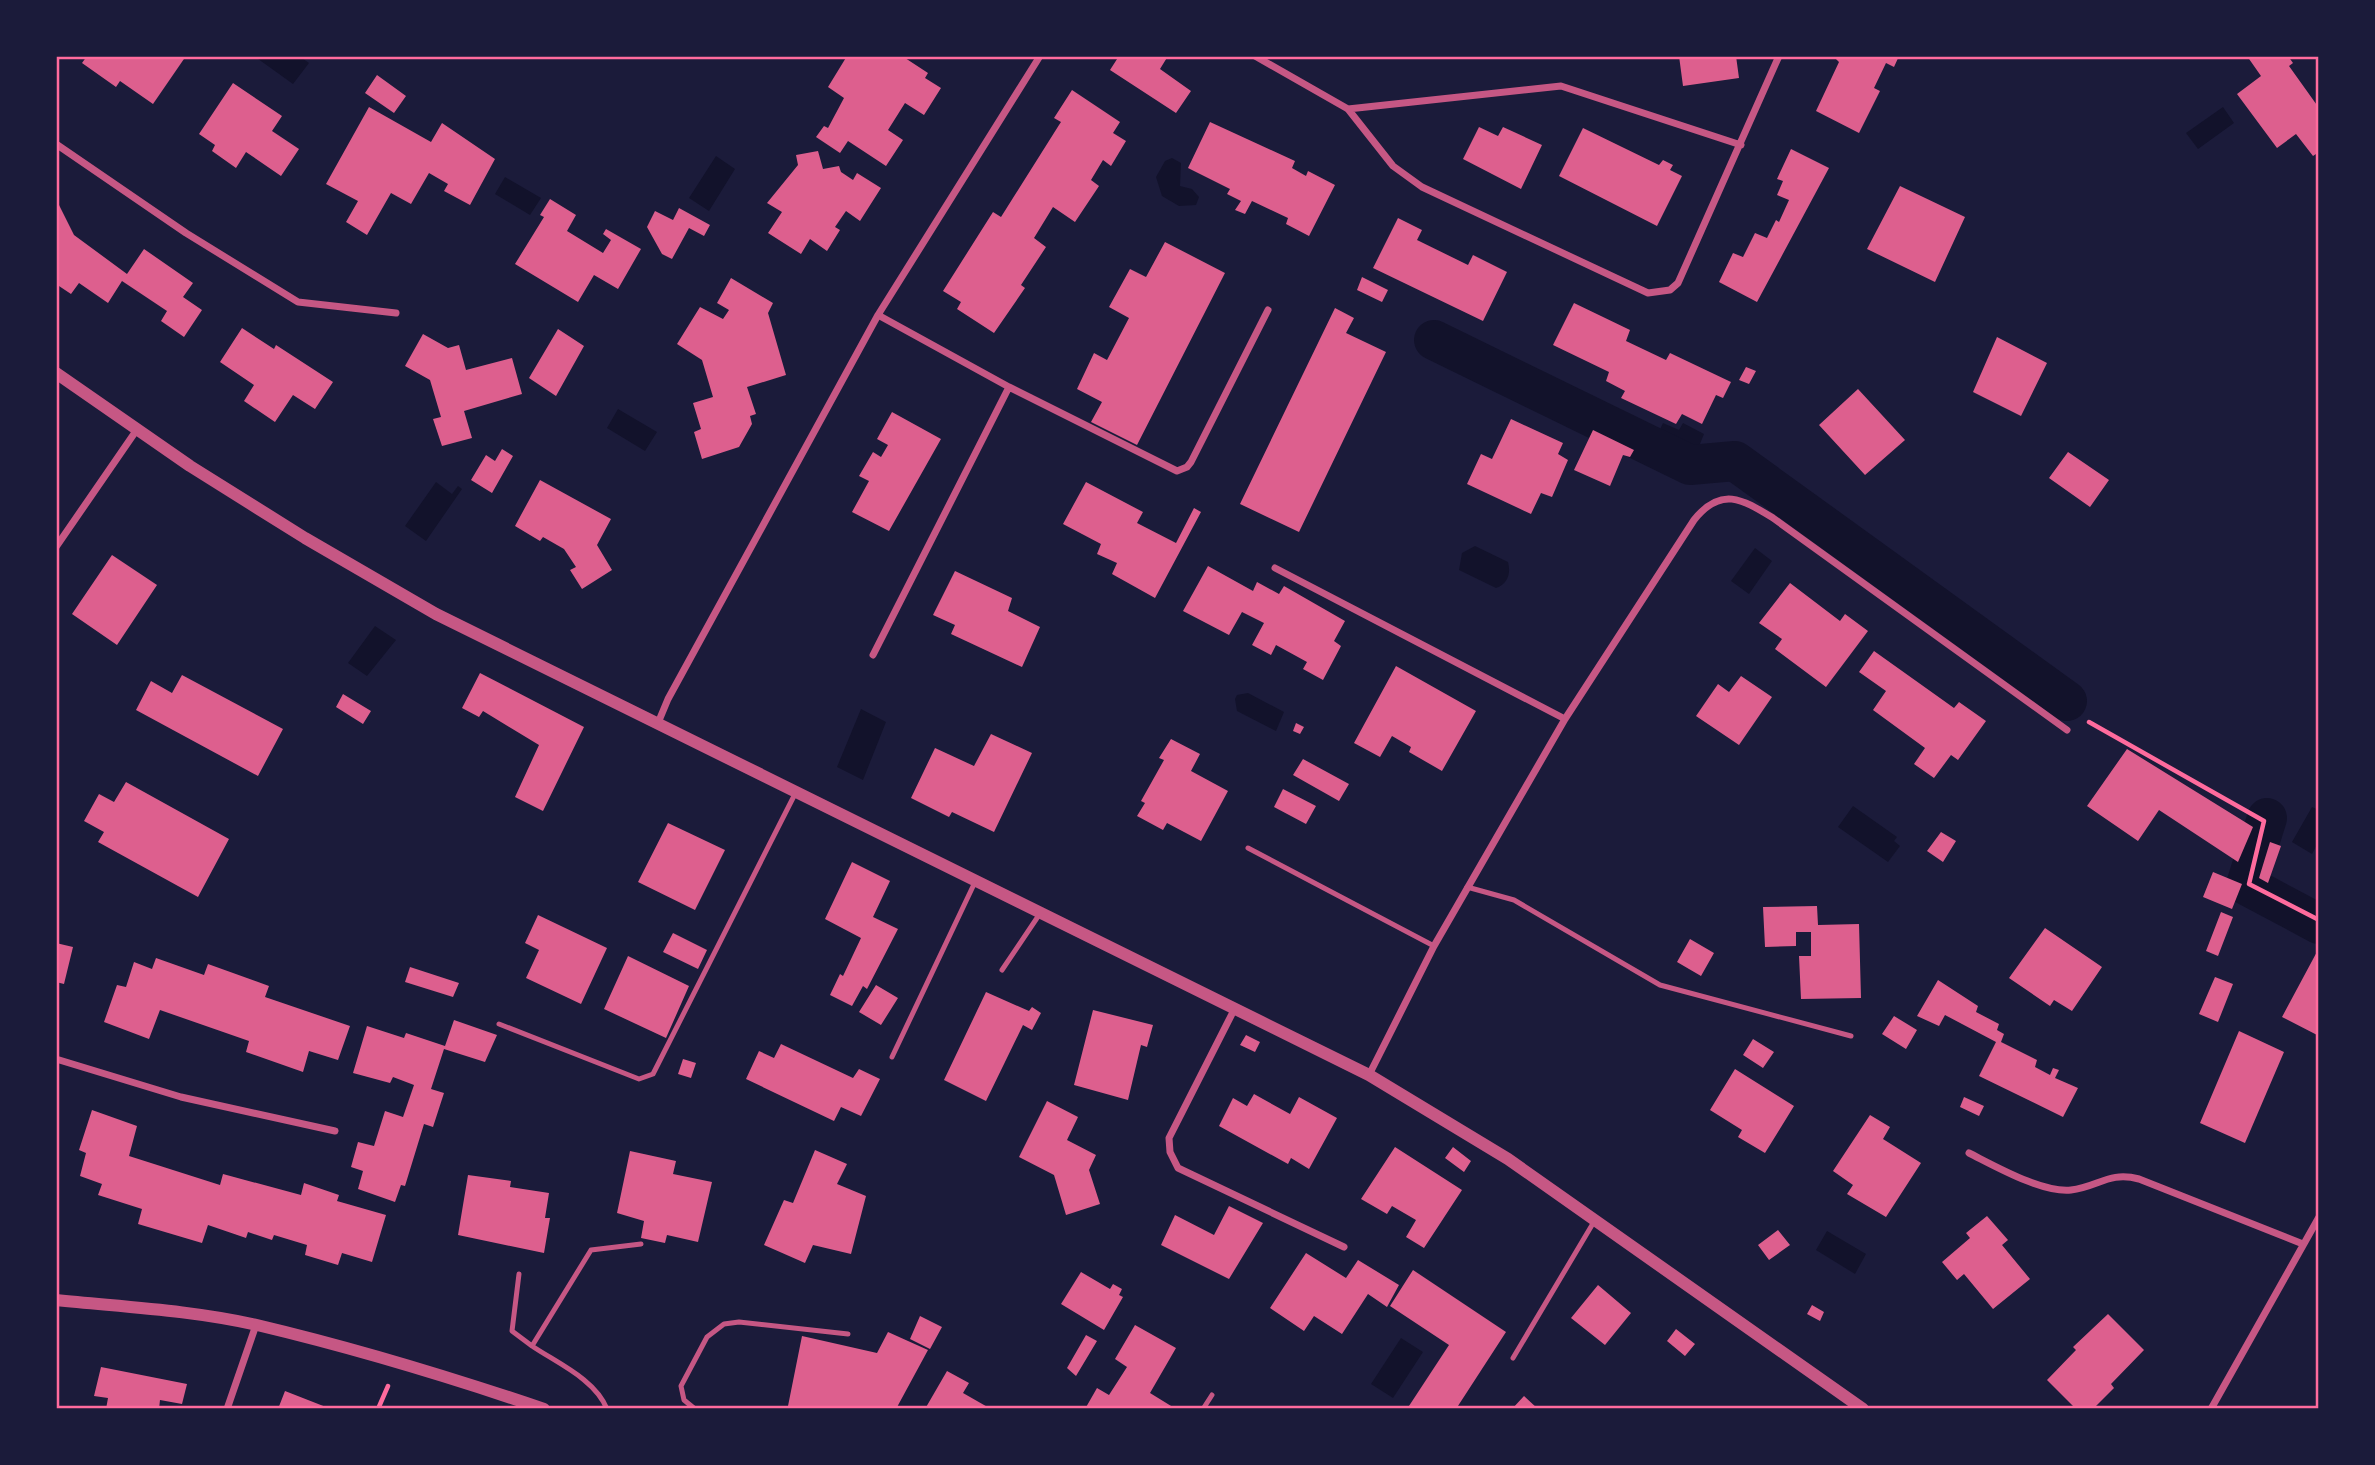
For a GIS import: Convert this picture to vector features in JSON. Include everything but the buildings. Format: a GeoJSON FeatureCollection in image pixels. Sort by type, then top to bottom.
{"type":"FeatureCollection","features":[{"type":"Feature","properties":{"kind":"street"},"geometry":{"type":"LineString","coordinates":[[658,723],[668,699],[741,562],[878,315],[1041,56]]}},
{"type":"Feature","properties":{"kind":"street"},"geometry":{"type":"LineString","coordinates":[[1255,56],[1348,108],[1393,166],[1422,187],[1648,293],[1670,290],[1678,283],[1779,56]]}},
{"type":"Feature","properties":{"kind":"street"},"geometry":{"type":"LineString","coordinates":[[1348,108],[1561,86],[1741,145]]}},
{"type":"Feature","properties":{"kind":"street"},"geometry":{"type":"LineString","coordinates":[[56,144],[187,233],[298,302],[396,313]]}},
{"type":"Feature","properties":{"kind":"street"},"geometry":{"type":"LineString","coordinates":[[878,315],[1009,387],[1171,469],[1183,470],[1191,462],[1268,310]]}},
{"type":"Feature","properties":{"kind":"street"},"geometry":{"type":"LineString","coordinates":[[56,373],[190,466],[293,531],[436,614],[1369,1075],[1508,1159],[1863,1409]]}},
{"type":"Feature","properties":{"kind":"street"},"geometry":{"type":"LineString","coordinates":[[873,655],[1009,387]]}},
{"type":"Feature","properties":{"kind":"street"},"geometry":{"type":"LineString","coordinates":[[56,547],[138,428]]}},
{"type":"Feature","properties":{"kind":"street"},"geometry":{"type":"LineString","coordinates":[[1369,1075],[1434,946],[1565,719],[1694,520],[1702,510],[1718,500],[1744,500],[1773,517],[2067,730]]}},
{"type":"Feature","properties":{"kind":"street"},"geometry":{"type":"LineString","coordinates":[[1275,568],[1565,719]]}},
{"type":"Feature","properties":{"kind":"street"},"geometry":{"type":"LineString","coordinates":[[1235,1007],[1169,1138],[1170,1152],[1178,1168],[1344,1247]]}},
{"type":"Feature","properties":{"kind":"street"},"geometry":{"type":"LineString","coordinates":[[56,1059],[181,1097],[335,1131]]}},
{"type":"Feature","properties":{"kind":"street"},"geometry":{"type":"LineString","coordinates":[[1969,1153],[2004,1170],[2056,1189],[2085,1187],[2111,1176],[2124,1175],[2139,1179],[2302,1244]]}},
{"type":"Feature","properties":{"kind":"street"},"geometry":{"type":"LineString","coordinates":[[2211,1409],[2319,1217]]}},
{"type":"Feature","properties":{"kind":"street"},"geometry":{"type":"LineString","coordinates":[[56,1300],[169,1311],[256,1325],[398,1363],[544,1409]]}},
{"type":"Feature","properties":{"kind":"street"},"geometry":{"type":"LineString","coordinates":[[227,1409],[256,1325]]}},
{"type":"Feature","properties":{"kind":"lane"},"geometry":{"type":"LineString","coordinates":[[499,1024],[639,1079],[653,1074],[796,792]]}},
{"type":"Feature","properties":{"kind":"lane"},"geometry":{"type":"LineString","coordinates":[[1248,848],[1434,946]]}},
{"type":"Feature","properties":{"kind":"lane"},"geometry":{"type":"LineString","coordinates":[[892,1058],[976,880]]}},
{"type":"Feature","properties":{"kind":"lane"},"geometry":{"type":"LineString","coordinates":[[1467,887],[1514,900],[1660,985],[1851,1036]]}},
{"type":"Feature","properties":{"kind":"lane"},"geometry":{"type":"LineString","coordinates":[[1002,970],[1041,912]]}},
{"type":"Feature","properties":{"kind":"lane"},"geometry":{"type":"LineString","coordinates":[[1513,1358],[1595,1220]]}},
{"type":"Feature","properties":{"kind":"lane"},"geometry":{"type":"LineString","coordinates":[[532,1346],[591,1250],[641,1244]]}},
{"type":"Feature","properties":{"kind":"lane"},"geometry":{"type":"LineString","coordinates":[[519,1274],[512,1331],[588,1383],[604,1400],[607,1409]]}},
{"type":"Feature","properties":{"kind":"lane"},"geometry":{"type":"LineString","coordinates":[[695,1409],[684,1400],[681,1386],[707,1336],[716,1327],[739,1322],[848,1334]]}},
{"type":"Feature","properties":{"kind":"lane"},"geometry":{"type":"LineString","coordinates":[[1203,1409],[1212,1395]]}},
{"type":"Feature","properties":{"kind":"path"},"geometry":{"type":"LineString","coordinates":[[2067,730],[2076,715],[2264,821],[2249,884],[2319,920]]}},
{"type":"Feature","properties":{"kind":"shaded area"},"geometry":{"type":"Polygon","coordinates":[[[254,56],[299,56],[309,63],[293,84],[254,56]]]}},
{"type":"Feature","properties":{"kind":"shaded area"},"geometry":{"type":"Polygon","coordinates":[[[2223,107],[2234,123],[2198,149],[2186,133],[2223,107]]]}},
{"type":"Feature","properties":{"kind":"shaded area"},"geometry":{"type":"Polygon","coordinates":[[[716,156],[735,169],[709,211],[689,198],[716,156]]]}},
{"type":"Feature","properties":{"kind":"shaded area"},"geometry":{"type":"Polygon","coordinates":[[[1172,158],[1181,163],[1180,186],[1192,189],[1199,197],[1196,205],[1179,206],[1162,196],[1156,177],[1165,161],[1172,158]]]}},
{"type":"Feature","properties":{"kind":"shaded area"},"geometry":{"type":"Polygon","coordinates":[[[505,177],[541,198],[530,215],[495,194],[505,177]]]}},
{"type":"Feature","properties":{"kind":"shaded area"},"geometry":{"type":"Polygon","coordinates":[[[618,409],[657,432],[645,451],[607,428],[618,409]]]}},
{"type":"Feature","properties":{"kind":"shaded area"},"geometry":{"type":"Polygon","coordinates":[[[1663,423],[1679,430],[1683,423],[1704,434],[1695,456],[1656,438],[1663,423]]]}},
{"type":"Feature","properties":{"kind":"shaded area"},"geometry":{"type":"Polygon","coordinates":[[[436,482],[452,494],[458,486],[462,489],[426,541],[405,526],[436,482]]]}},
{"type":"Feature","properties":{"kind":"shaded area"},"geometry":{"type":"Polygon","coordinates":[[[1475,546],[1508,562],[1508,578],[1503,584],[1496,588],[1459,570],[1462,553],[1475,546]]]}},
{"type":"Feature","properties":{"kind":"shaded area"},"geometry":{"type":"Polygon","coordinates":[[[1755,548],[1772,561],[1749,594],[1731,581],[1755,548]]]}},
{"type":"Feature","properties":{"kind":"shaded area"},"geometry":{"type":"Polygon","coordinates":[[[375,626],[396,640],[367,676],[348,663],[375,626]]]}},
{"type":"Feature","properties":{"kind":"shaded area"},"geometry":{"type":"Polygon","coordinates":[[[1248,693],[1284,712],[1276,731],[1237,711],[1237,695],[1248,693]]]}},
{"type":"Feature","properties":{"kind":"shaded area"},"geometry":{"type":"Polygon","coordinates":[[[861,709],[886,722],[863,780],[837,767],[861,709]]]}},
{"type":"Feature","properties":{"kind":"shaded area"},"geometry":{"type":"Polygon","coordinates":[[[1853,806],[1897,837],[1894,841],[1900,846],[1888,862],[1838,827],[1853,806]]]}},
{"type":"Feature","properties":{"kind":"shaded area"},"geometry":{"type":"Polygon","coordinates":[[[2312,807],[2319,810],[2319,841],[2312,854],[2292,842],[2312,807]]]}},
{"type":"Feature","properties":{"kind":"shaded area"},"geometry":{"type":"Polygon","coordinates":[[[1827,1231],[1866,1254],[1855,1274],[1816,1250],[1827,1231]]]}},
{"type":"Feature","properties":{"kind":"shaded area"},"geometry":{"type":"Polygon","coordinates":[[[1401,1338],[1423,1352],[1393,1398],[1371,1384],[1401,1338]]]}},
{"type":"Feature","properties":{"kind":"waterway"},"geometry":{"type":"LineString","coordinates":[[1434,340],[1690,465],[1735,461],[2067,701]]}},
{"type":"Feature","properties":{"kind":"waterway"},"geometry":{"type":"LineString","coordinates":[[2267,818],[2246,885],[2319,924]]}}]}
